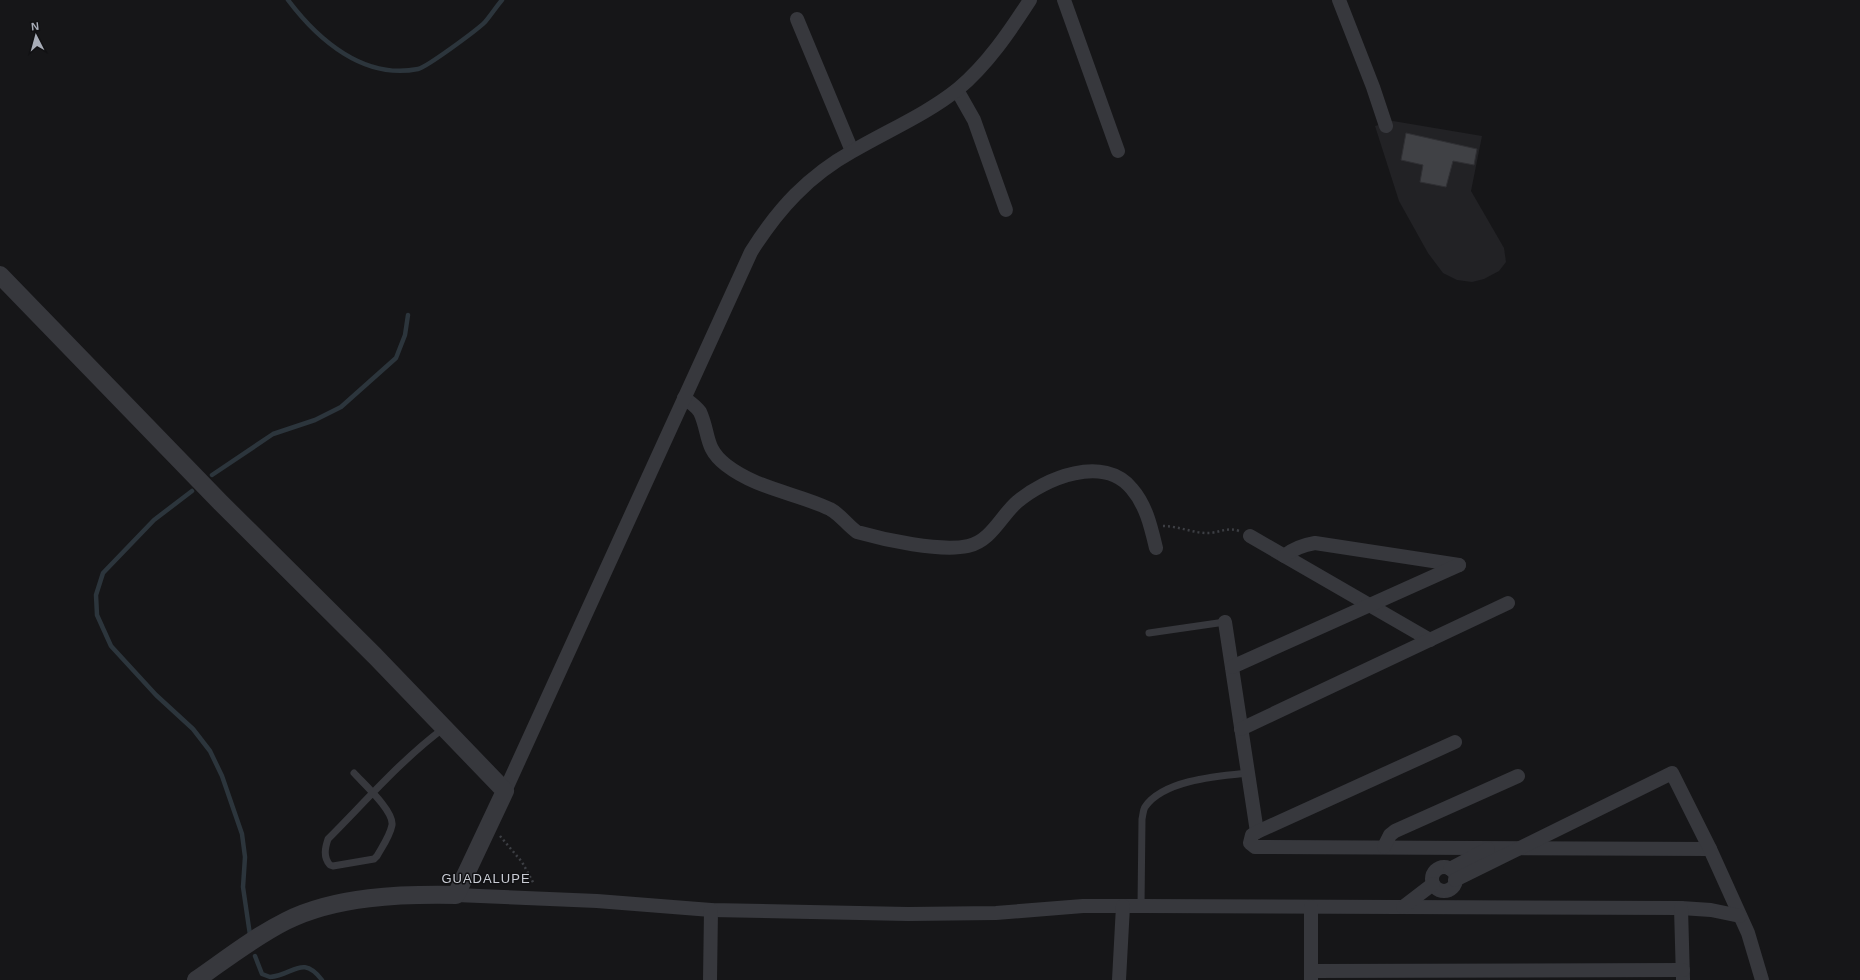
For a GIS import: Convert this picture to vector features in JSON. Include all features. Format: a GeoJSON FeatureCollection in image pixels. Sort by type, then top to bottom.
{"type":"FeatureCollection","features":[{"type":"Feature","properties":{"kind":"street"},"geometry":{"type":"LineString","coordinates":[[1064,0],[1118,151]]}},
{"type":"Feature","properties":{"kind":"street"},"geometry":{"type":"LineString","coordinates":[[1339,0],[1386,126]]}},
{"type":"Feature","properties":{"kind":"street"},"geometry":{"type":"LineString","coordinates":[[456,895],[751,252],[768,224],[818,173],[852,151],[916,116],[957,90],[995,49],[1026,2]]}},
{"type":"Feature","properties":{"kind":"street"},"geometry":{"type":"LineString","coordinates":[[797,19],[852,151]]}},
{"type":"Feature","properties":{"kind":"street"},"geometry":{"type":"LineString","coordinates":[[957,90],[974,120],[1006,210]]}},
{"type":"Feature","properties":{"kind":"street"},"geometry":{"type":"LineString","coordinates":[[0,275],[220,502],[445,727],[505,791]]}},
{"type":"Feature","properties":{"kind":"street"},"geometry":{"type":"LineString","coordinates":[[684,398],[694,404],[699,412],[713,453],[726,465],[769,488],[829,509],[840,515],[849,527],[857,532],[873,537],[951,547],[968,546],[981,541],[1017,502],[1041,485],[1057,477],[1090,472],[1108,473],[1120,478],[1132,488],[1140,500],[1151,527],[1156,548]]}},
{"type":"Feature","properties":{"kind":"street"},"geometry":{"type":"LineString","coordinates":[[1250,536],[1430,640]]}},
{"type":"Feature","properties":{"kind":"street"},"geometry":{"type":"LineString","coordinates":[[1232,667],[1459,565],[1315,544],[1303,545],[1292,549],[1284,556]]}},
{"type":"Feature","properties":{"kind":"street"},"geometry":{"type":"LineString","coordinates":[[1241,729],[1508,603]]}},
{"type":"Feature","properties":{"kind":"street"},"geometry":{"type":"LineString","coordinates":[[1226,622],[1257,832]]}},
{"type":"Feature","properties":{"kind":"street"},"geometry":{"type":"LineString","coordinates":[[1455,742],[1257,832],[1250,839],[1250,843],[1255,847],[1710,849]]}},
{"type":"Feature","properties":{"kind":"street"},"geometry":{"type":"LineString","coordinates":[[1452,874],[1518,848],[1672,773],[1710,849],[1740,916],[1754,950],[1762,980]]}},
{"type":"Feature","properties":{"kind":"street"},"geometry":{"type":"LineString","coordinates":[[1384,847],[1390,836],[1395,831],[1518,776]]}},
{"type":"Feature","properties":{"kind":"street"},"geometry":{"type":"LineString","coordinates":[[1452,874],[1490,848]]}},
{"type":"Feature","properties":{"kind":"street"},"geometry":{"type":"LineString","coordinates":[[1443,907],[1433,874],[1440,867],[1452,874]]}},
{"type":"Feature","properties":{"kind":"street"},"geometry":{"type":"LineString","coordinates":[[1403,907],[1438,887],[1451,888],[1452,874]]}},
{"type":"Feature","properties":{"kind":"street"},"geometry":{"type":"LineString","coordinates":[[196,980],[286,921],[326,907],[380,897],[456,895],[711,910],[954,914],[1083,906],[1141,906],[1681,908],[1711,910],[1740,916]]}},
{"type":"Feature","properties":{"kind":"street"},"geometry":{"type":"LineString","coordinates":[[1119,980],[1123,906]]}},
{"type":"Feature","properties":{"kind":"street"},"geometry":{"type":"LineString","coordinates":[[1311,907],[1311,976],[1683,975],[1681,908]]}},
{"type":"Feature","properties":{"kind":"street"},"geometry":{"type":"LineString","coordinates":[[710,980],[711,910]]}},
{"type":"Feature","properties":{"kind":"lane"},"geometry":{"type":"LineString","coordinates":[[1149,633],[1226,622]]}},
{"type":"Feature","properties":{"kind":"lane"},"geometry":{"type":"LineString","coordinates":[[354,774],[373,795],[390,814],[392,823],[377,856],[370,860],[330,865],[325,858],[324,852],[328,839],[373,795],[407,758],[445,727]]}},
{"type":"Feature","properties":{"kind":"lane"},"geometry":{"type":"LineString","coordinates":[[1141,906],[1142,819],[1145,808],[1156,797],[1184,782],[1206,777],[1248,773]]}},
{"type":"Feature","properties":{"kind":"path"},"geometry":{"type":"LineString","coordinates":[[1151,527],[1172,526],[1211,533],[1228,529],[1250,536]]}},
{"type":"Feature","properties":{"kind":"path"},"geometry":{"type":"LineString","coordinates":[[489,824],[522,862],[542,899]]}},
{"type":"Feature","properties":{"kind":"shaded area"},"geometry":{"type":"Polygon","coordinates":[[[1393,121],[1482,136],[1471,191],[1504,248],[1506,262],[1499,271],[1484,279],[1472,282],[1457,280],[1443,273],[1428,253],[1399,201],[1375,126],[1393,121]]]}},
{"type":"Feature","properties":{"kind":"building"},"geometry":{"type":"Polygon","coordinates":[[[1406,133],[1477,149],[1474,165],[1453,161],[1446,187],[1420,182],[1423,165],[1401,160],[1406,133]]]}},
{"type":"Feature","properties":{"kind":"waterway"},"geometry":{"type":"LineString","coordinates":[[288,0],[313,29],[344,54],[361,63],[398,71],[423,67],[463,40],[485,22],[502,0]]}},
{"type":"Feature","properties":{"kind":"waterway"},"geometry":{"type":"LineString","coordinates":[[212,475],[273,434],[315,420],[341,407],[396,358],[405,335],[408,315]]}},
{"type":"Feature","properties":{"kind":"waterway"},"geometry":{"type":"LineString","coordinates":[[192,491],[154,520],[103,573],[96,595],[97,615],[111,646],[156,695],[193,729],[210,751],[222,776],[242,834],[245,857],[243,887],[250,935]]}},
{"type":"Feature","properties":{"kind":"waterway"},"geometry":{"type":"LineString","coordinates":[[255,956],[262,974],[270,977],[303,967],[309,968],[315,972],[322,980]]}},
{"type":"Feature","properties":{"kind":"district","name":"GUADALUPE"},"geometry":{"type":"Point","coordinates":[486,878]}}]}
